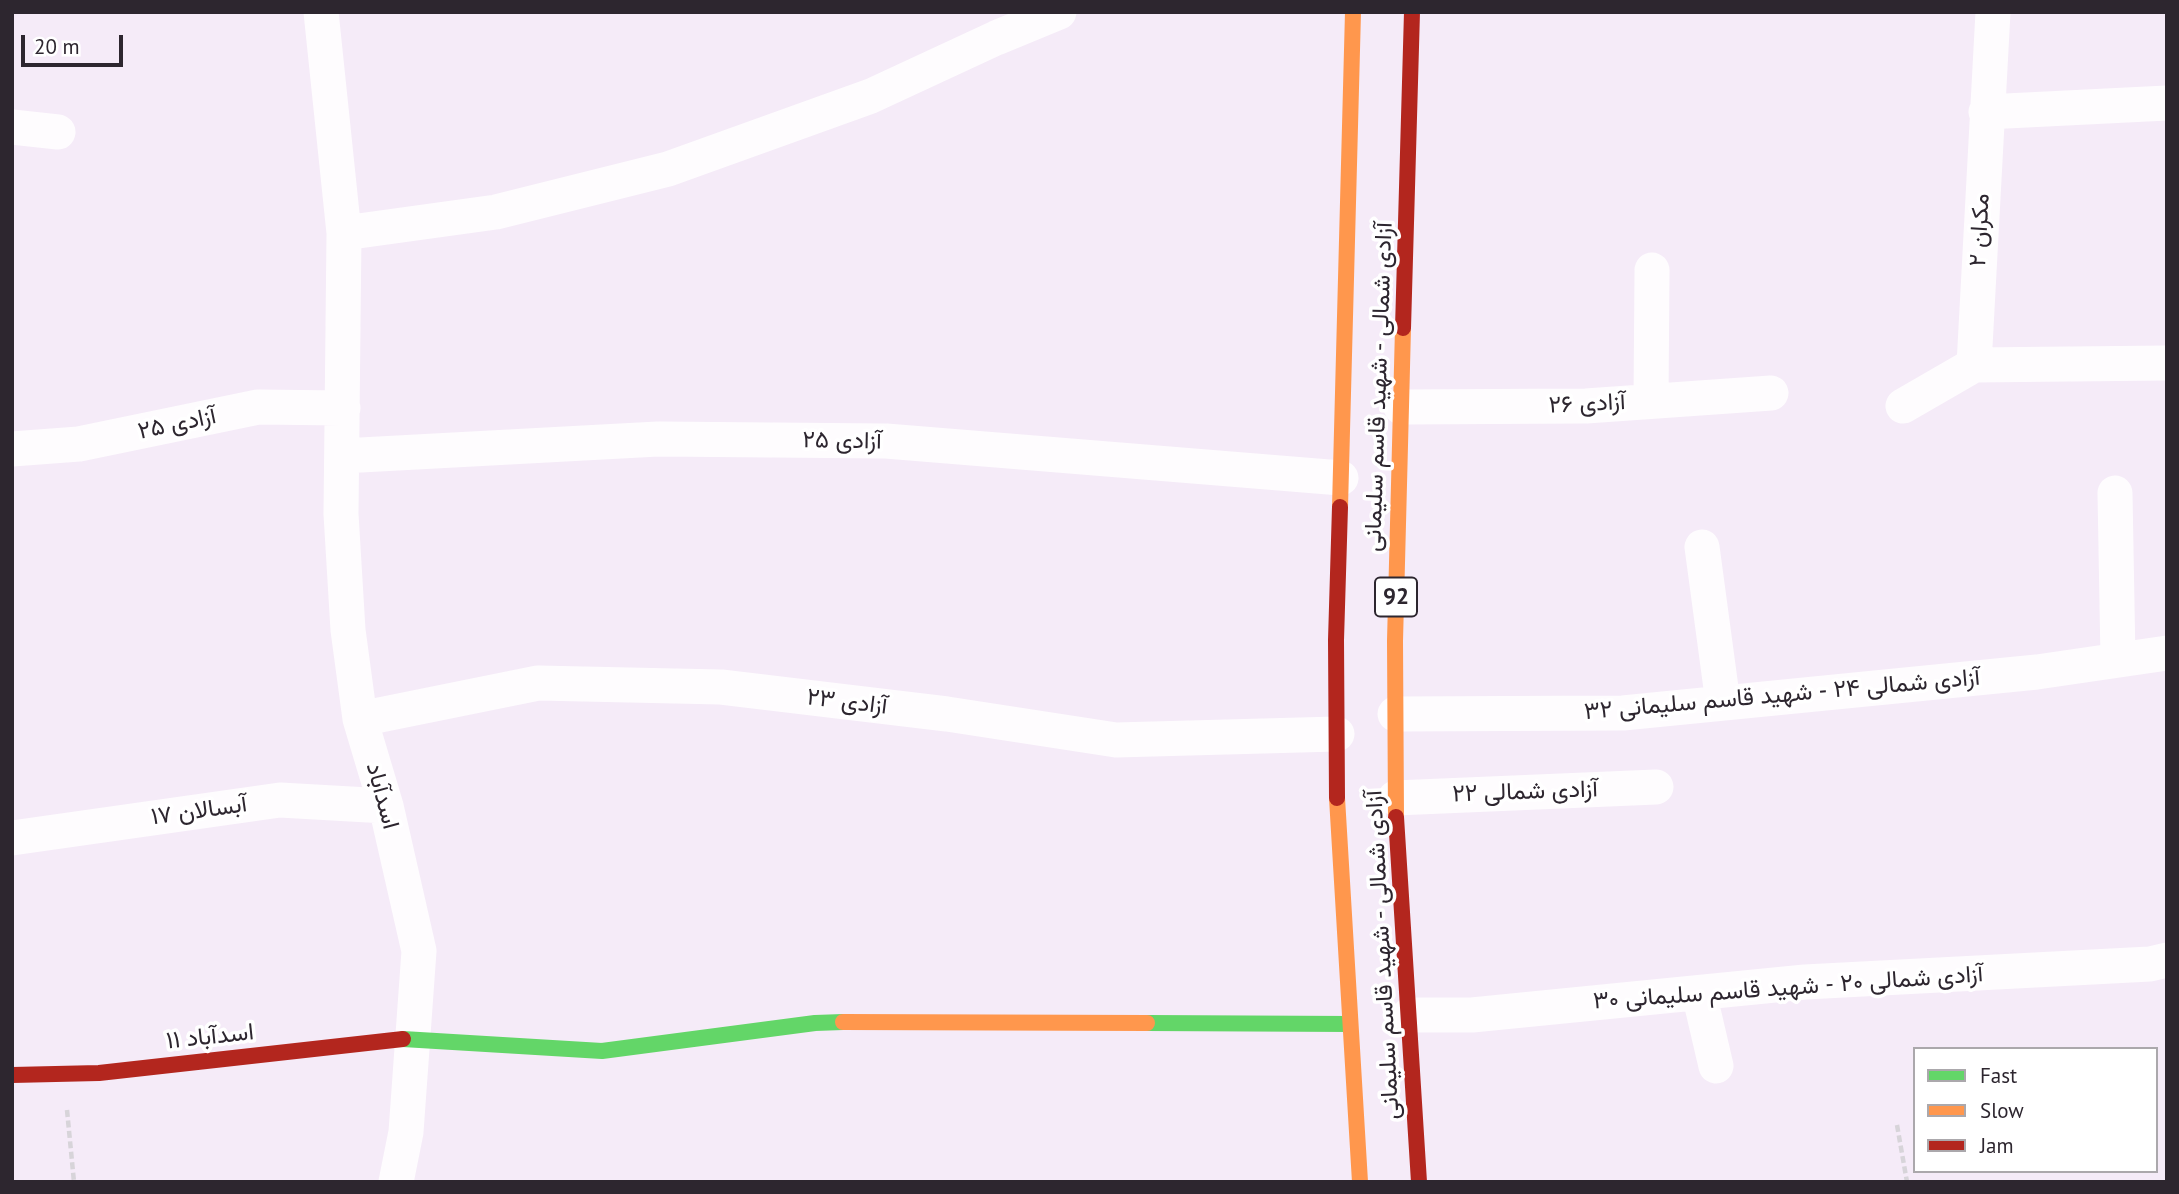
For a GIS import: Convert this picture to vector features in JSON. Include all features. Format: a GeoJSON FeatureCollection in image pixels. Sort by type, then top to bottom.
{"type":"FeatureCollection","features":[{"type":"Feature","properties":{"kind":"main road","name":"آزادی شمالی - شهید قاسم سلیمانی"},"geometry":{"type":"LineString","coordinates":[[1353,12],[1340,478],[1337,800],[1360,1182]]}},
{"type":"Feature","properties":{"kind":"main road","name":"آزادی شمالی - شهید قاسم سلیمانی"},"geometry":{"type":"LineString","coordinates":[[1412,12],[1401,407],[1395,798],[1419,1182]]}},
{"type":"Feature","properties":{"kind":"main road","name":"اسدآباد ۱۱"},"geometry":{"type":"LineString","coordinates":[[12,1075],[99,1073],[413,1038],[602,1051],[815,1023],[1350,1024]]}},
{"type":"Feature","properties":{"kind":"street","name":"اسدآباد"},"geometry":{"type":"LineString","coordinates":[[321,12],[344,233],[341,514],[348,630],[360,719],[386,806],[419,951],[405,1132],[396,1182]]}},
{"type":"Feature","properties":{"kind":"street"},"geometry":{"type":"LineString","coordinates":[[344,233],[496,212],[668,169],[871,96],[993,25],[1059,12]]}},
{"type":"Feature","properties":{"kind":"street","name":"مکران ۲"},"geometry":{"type":"LineString","coordinates":[[1974,365],[1993,12]]}},
{"type":"Feature","properties":{"kind":"street"},"geometry":{"type":"LineString","coordinates":[[1986,112],[2167,103]]}},
{"type":"Feature","properties":{"kind":"street"},"geometry":{"type":"LineString","coordinates":[[12,127],[58,131]]}},
{"type":"Feature","properties":{"kind":"street"},"geometry":{"type":"LineString","coordinates":[[1651,401],[1653,270]]}},
{"type":"Feature","properties":{"kind":"street"},"geometry":{"type":"LineString","coordinates":[[1903,406],[1974,365],[2167,363]]}},
{"type":"Feature","properties":{"kind":"street","name":"آزادی ۲۶"},"geometry":{"type":"LineString","coordinates":[[1401,407],[1586,406],[1771,393]]}},
{"type":"Feature","properties":{"kind":"street","name":"آزادی ۲۵"},"geometry":{"type":"LineString","coordinates":[[12,449],[79,444],[258,407],[343,408]]}},
{"type":"Feature","properties":{"kind":"street","name":"آزادی ۲۵"},"geometry":{"type":"LineString","coordinates":[[342,456],[657,439],[886,441],[1340,478]]}},
{"type":"Feature","properties":{"kind":"street"},"geometry":{"type":"LineString","coordinates":[[2115,493],[2118,660]]}},
{"type":"Feature","properties":{"kind":"street"},"geometry":{"type":"LineString","coordinates":[[1702,547],[1723,703]]}},
{"type":"Feature","properties":{"kind":"street","name":"آزادی شمالی ۲۴ - شهید قاسم سلیمانی ۳۲"},"geometry":{"type":"LineString","coordinates":[[1395,714],[1623,713],[2036,672],[2167,653]]}},
{"type":"Feature","properties":{"kind":"street","name":"آزادی ۲۳"},"geometry":{"type":"LineString","coordinates":[[360,719],[538,683],[551,683],[721,687],[947,714],[1116,740],[1337,734]]}},
{"type":"Feature","properties":{"kind":"street","name":"آزادی شمالی ۲۲"},"geometry":{"type":"LineString","coordinates":[[1395,798],[1656,787]]}},
{"type":"Feature","properties":{"kind":"street","name":"آبسالان ۱۷"},"geometry":{"type":"LineString","coordinates":[[12,838],[280,800],[386,806]]}},
{"type":"Feature","properties":{"kind":"street","name":"آزادی شمالی ۲۰ - شهید قاسم سلیمانی ۳۰"},"geometry":{"type":"LineString","coordinates":[[1409,1015],[1472,1015],[1805,982],[2150,964],[2167,960]]}},
{"type":"Feature","properties":{"kind":"street"},"geometry":{"type":"LineString","coordinates":[[1699,993],[1716,1066]]}},
{"type":"Feature","properties":{"kind":"path"},"geometry":{"type":"LineString","coordinates":[[64,1074],[74,1182]]}},
{"type":"Feature","properties":{"kind":"path"},"geometry":{"type":"LineString","coordinates":[[1897,1125],[1908,1182]]}},
{"type":"Feature","properties":{"kind":"traffic: fast"},"geometry":{"type":"LineString","coordinates":[[403,1039],[602,1051],[815,1023],[843,1022]]}},
{"type":"Feature","properties":{"kind":"traffic: fast"},"geometry":{"type":"LineString","coordinates":[[1147,1023],[1350,1024]]}},
{"type":"Feature","properties":{"kind":"traffic: slow"},"geometry":{"type":"LineString","coordinates":[[1340,507],[1353,12]]}},
{"type":"Feature","properties":{"kind":"traffic: slow"},"geometry":{"type":"LineString","coordinates":[[1396,817],[1395,641],[1403,328]]}},
{"type":"Feature","properties":{"kind":"traffic: slow"},"geometry":{"type":"LineString","coordinates":[[1337,798],[1360,1182]]}},
{"type":"Feature","properties":{"kind":"traffic: slow"},"geometry":{"type":"LineString","coordinates":[[843,1022],[1147,1023]]}},
{"type":"Feature","properties":{"kind":"traffic: jam"},"geometry":{"type":"LineString","coordinates":[[1403,328],[1412,12]]}},
{"type":"Feature","properties":{"kind":"traffic: jam"},"geometry":{"type":"LineString","coordinates":[[1337,798],[1336,640],[1340,507]]}},
{"type":"Feature","properties":{"kind":"traffic: jam"},"geometry":{"type":"LineString","coordinates":[[1396,817],[1419,1182]]}},
{"type":"Feature","properties":{"kind":"traffic: jam"},"geometry":{"type":"LineString","coordinates":[[12,1075],[99,1073],[403,1039]]}}]}
